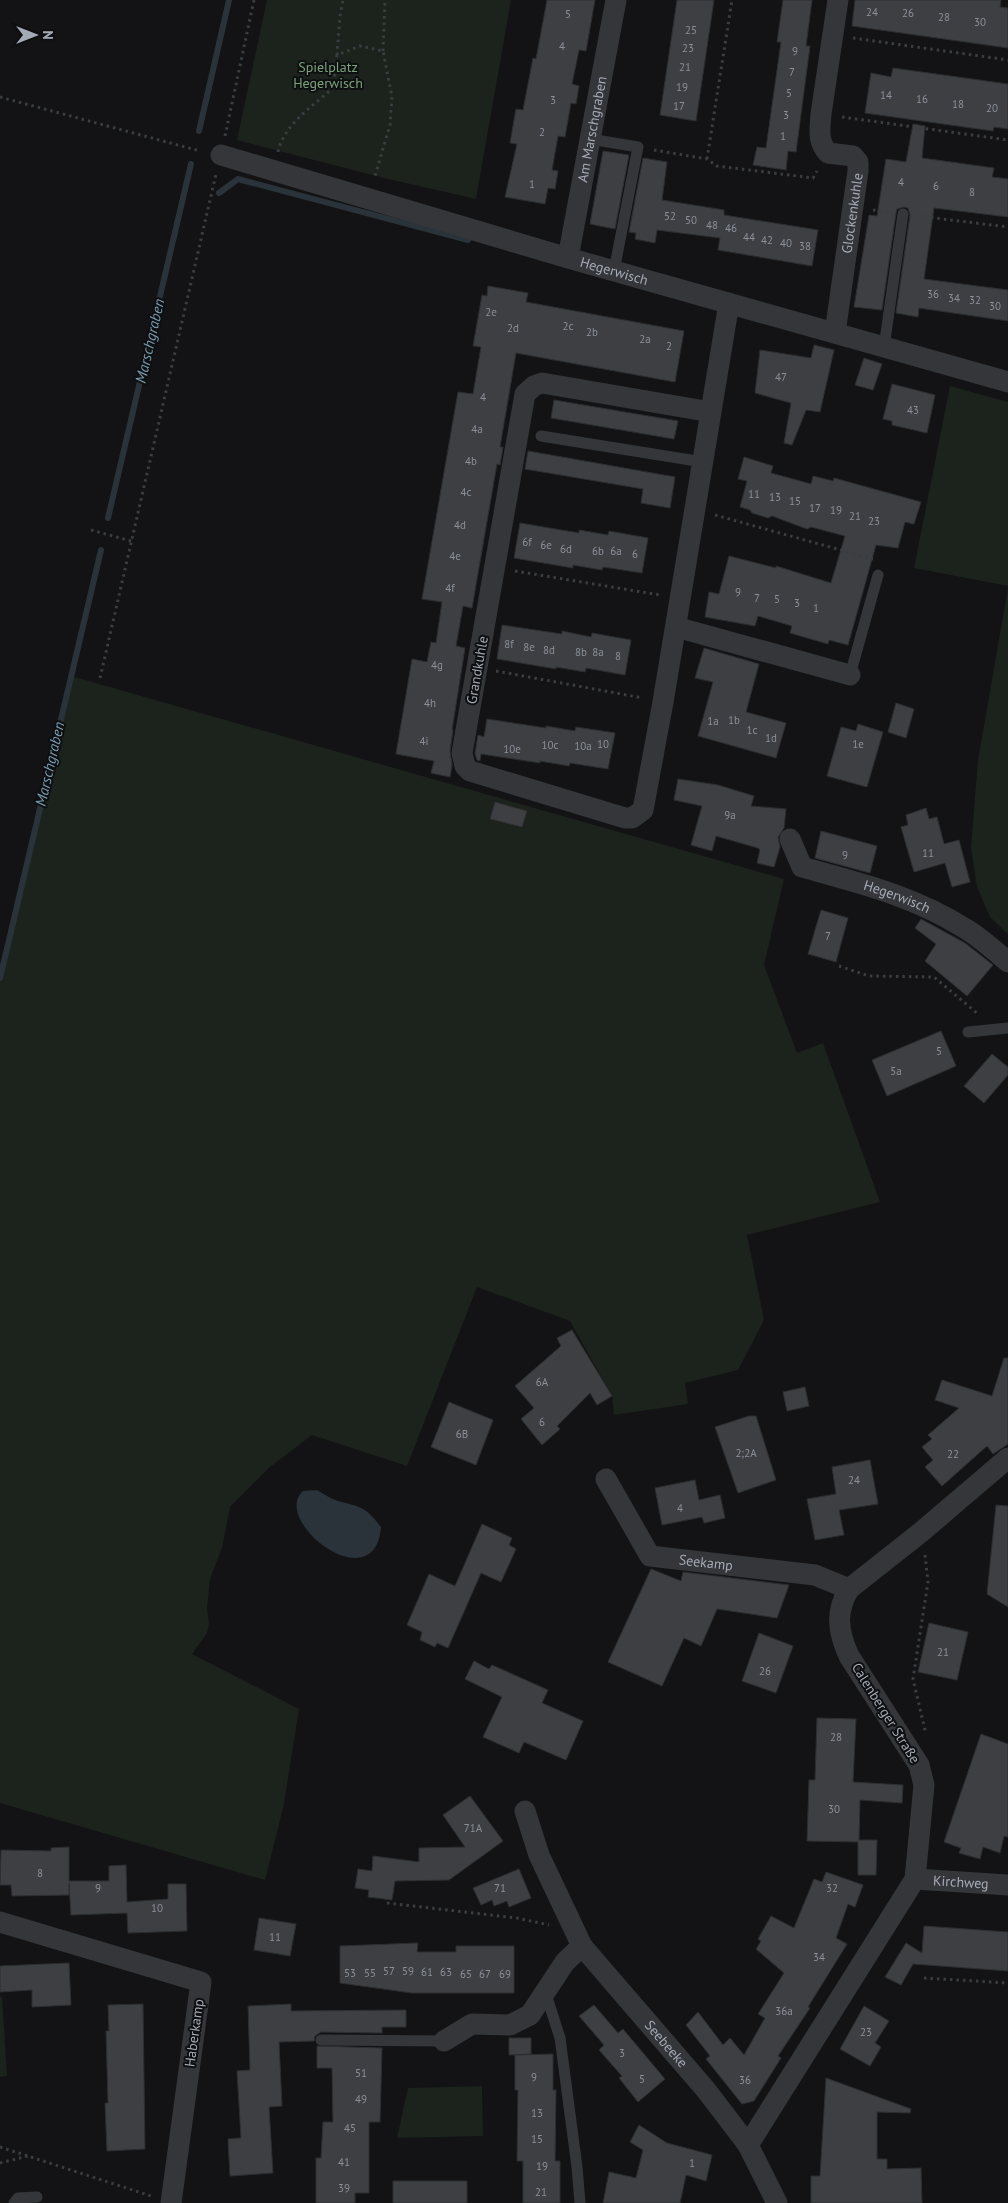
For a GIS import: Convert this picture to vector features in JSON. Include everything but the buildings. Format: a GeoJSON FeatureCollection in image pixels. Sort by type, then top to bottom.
{"type":"FeatureCollection","features":[{"type":"Feature","properties":{"kind":"street","name":"Am Marschgraben"},"geometry":{"type":"LineString","coordinates":[[568,258],[616,0]]}},
{"type":"Feature","properties":{"kind":"street"},"geometry":{"type":"LineString","coordinates":[[828,153],[821,146],[819,133],[838,0]]}},
{"type":"Feature","properties":{"kind":"street","name":"Glockenkuhle"},"geometry":{"type":"LineString","coordinates":[[828,153],[853,156],[858,162],[835,333]]}},
{"type":"Feature","properties":{"kind":"street","name":"Hegerwisch"},"geometry":{"type":"LineString","coordinates":[[221,156],[568,258],[1008,382]]}},
{"type":"Feature","properties":{"kind":"street","name":"Grandkuhle"},"geometry":{"type":"LineString","coordinates":[[711,412],[542,384],[528,390],[522,406],[496,568],[462,753],[465,766],[475,773],[616,816],[632,818],[643,810],[676,627],[729,304]]}},
{"type":"Feature","properties":{"kind":"street"},"geometry":{"type":"LineString","coordinates":[[676,627],[850,675]]}},
{"type":"Feature","properties":{"kind":"street","name":"Hegerwisch"},"geometry":{"type":"LineString","coordinates":[[790,839],[802,867],[891,892],[949,918],[968,930],[1008,962]]}},
{"type":"Feature","properties":{"kind":"street","name":"Calenberger Straße"},"geometry":{"type":"LineString","coordinates":[[748,2145],[915,1879],[923,1791],[922,1776],[919,1765],[849,1656],[841,1638],[839,1611],[842,1599],[849,1589],[920,1533],[1008,1458]]}},
{"type":"Feature","properties":{"kind":"street","name":"Seekamp"},"geometry":{"type":"LineString","coordinates":[[606,1479],[650,1556],[815,1575],[849,1589]]}},
{"type":"Feature","properties":{"kind":"street","name":"Seebeeke"},"geometry":{"type":"LineString","coordinates":[[525,1811],[539,1856],[578,1937],[706,2090],[748,2145]]}},
{"type":"Feature","properties":{"kind":"street","name":"Kirchweg"},"geometry":{"type":"LineString","coordinates":[[915,1879],[1008,1885]]}},
{"type":"Feature","properties":{"kind":"street","name":"Haberkamp"},"geometry":{"type":"LineString","coordinates":[[0,1922],[201,1982],[171,2203]]}},
{"type":"Feature","properties":{"kind":"street"},"geometry":{"type":"LineString","coordinates":[[444,2041],[472,2024],[510,2025],[530,2016],[565,1962],[578,1937]]}},
{"type":"Feature","properties":{"kind":"street"},"geometry":{"type":"LineString","coordinates":[[748,2145],[777,2203]]}},
{"type":"Feature","properties":{"kind":"lane"},"geometry":{"type":"LineString","coordinates":[[590,139],[638,147],[614,271]]}},
{"type":"Feature","properties":{"kind":"lane"},"geometry":{"type":"LineString","coordinates":[[884,347],[903,214]]}},
{"type":"Feature","properties":{"kind":"lane"},"geometry":{"type":"LineString","coordinates":[[541,436],[703,462]]}},
{"type":"Feature","properties":{"kind":"lane"},"geometry":{"type":"LineString","coordinates":[[850,675],[878,575]]}},
{"type":"Feature","properties":{"kind":"lane"},"geometry":{"type":"LineString","coordinates":[[968,1032],[1008,1028]]}},
{"type":"Feature","properties":{"kind":"lane"},"geometry":{"type":"LineString","coordinates":[[545,1991],[560,2038],[580,2203]]}},
{"type":"Feature","properties":{"kind":"lane"},"geometry":{"type":"LineString","coordinates":[[321,2040],[444,2041]]}},
{"type":"Feature","properties":{"kind":"lane"},"geometry":{"type":"LineString","coordinates":[[14,2203],[18,2198],[37,2198]]}},
{"type":"Feature","properties":{"kind":"path"},"geometry":{"type":"LineString","coordinates":[[100,678],[221,156],[254,0]]}},
{"type":"Feature","properties":{"kind":"path"},"geometry":{"type":"LineString","coordinates":[[272,171],[279,144],[296,120],[333,88],[343,0]]}},
{"type":"Feature","properties":{"kind":"path"},"geometry":{"type":"LineString","coordinates":[[708,159],[732,0]]}},
{"type":"Feature","properties":{"kind":"path"},"geometry":{"type":"LineString","coordinates":[[369,199],[390,124],[392,97],[383,51],[385,1]]}},
{"type":"Feature","properties":{"kind":"path"},"geometry":{"type":"LineString","coordinates":[[833,35],[1008,60]]}},
{"type":"Feature","properties":{"kind":"path"},"geometry":{"type":"LineString","coordinates":[[338,55],[360,46],[383,51]]}},
{"type":"Feature","properties":{"kind":"path"},"geometry":{"type":"LineString","coordinates":[[0,97],[182,148],[221,156]]}},
{"type":"Feature","properties":{"kind":"path"},"geometry":{"type":"LineString","coordinates":[[822,114],[1008,140]]}},
{"type":"Feature","properties":{"kind":"path"},"geometry":{"type":"LineString","coordinates":[[638,147],[708,159],[717,166],[812,178],[828,153]]}},
{"type":"Feature","properties":{"kind":"path"},"geometry":{"type":"LineString","coordinates":[[853,207],[1008,227]]}},
{"type":"Feature","properties":{"kind":"path"},"geometry":{"type":"LineString","coordinates":[[695,510],[874,559],[879,566],[878,575]]}},
{"type":"Feature","properties":{"kind":"path"},"geometry":{"type":"LineString","coordinates":[[91,530],[131,541]]}},
{"type":"Feature","properties":{"kind":"path"},"geometry":{"type":"LineString","coordinates":[[496,568],[680,599]]}},
{"type":"Feature","properties":{"kind":"path"},"geometry":{"type":"LineString","coordinates":[[478,668],[663,702]]}},
{"type":"Feature","properties":{"kind":"path"},"geometry":{"type":"LineString","coordinates":[[839,966],[869,976],[934,977],[995,1029]]}},
{"type":"Feature","properties":{"kind":"path"},"geometry":{"type":"LineString","coordinates":[[920,1533],[926,1559],[928,1582],[913,1679],[928,1743]]}},
{"type":"Feature","properties":{"kind":"path"},"geometry":{"type":"LineString","coordinates":[[387,1903],[517,1918],[578,1937]]}},
{"type":"Feature","properties":{"kind":"path"},"geometry":{"type":"LineString","coordinates":[[924,1978],[1008,1983]]}},
{"type":"Feature","properties":{"kind":"path"},"geometry":{"type":"LineString","coordinates":[[0,2147],[171,2203]]}},
{"type":"Feature","properties":{"kind":"path"},"geometry":{"type":"LineString","coordinates":[[0,2163],[29,2156]]}},
{"type":"Feature","properties":{"kind":"green space","name":"Spielplatz Hegerwisch"},"geometry":{"type":"Polygon","coordinates":[[[267,0],[511,0],[476,199],[384,178],[237,140],[267,0]]]}},
{"type":"Feature","properties":{"kind":"green space"},"geometry":{"type":"Polygon","coordinates":[[[950,386],[1008,402],[1008,586],[914,568],[950,386]]]}},
{"type":"Feature","properties":{"kind":"green space"},"geometry":{"type":"Polygon","coordinates":[[[1008,588],[1008,934],[990,917],[977,887],[971,847],[978,760],[1008,588]]]}},
{"type":"Feature","properties":{"kind":"green space"},"geometry":{"type":"Polygon","coordinates":[[[71,676],[784,879],[764,965],[797,1053],[823,1043],[880,1202],[747,1235],[764,1320],[738,1370],[685,1383],[688,1404],[614,1415],[612,1396],[570,1321],[477,1287],[407,1466],[312,1435],[270,1467],[230,1507],[222,1548],[210,1579],[207,1633],[192,1654],[299,1709],[284,1804],[265,1880],[0,1803],[0,978],[71,676]]]}},
{"type":"Feature","properties":{"kind":"green space"},"geometry":{"type":"Polygon","coordinates":[[[2,1996],[7,2076],[0,2077],[0,1997],[2,1996]]]}},
{"type":"Feature","properties":{"kind":"green space"},"geometry":{"type":"Polygon","coordinates":[[[482,2086],[483,2136],[397,2138],[408,2088],[482,2086]]]}},
{"type":"Feature","properties":{"kind":"shaded area"},"geometry":{"type":"Polygon","coordinates":[[[317,1490],[335,1500],[363,1509],[371,1515],[381,1527],[375,1548],[362,1557],[345,1556],[327,1548],[312,1535],[300,1520],[297,1504],[303,1491],[317,1490]]]}},
{"type":"Feature","properties":{"kind":"waterway","name":"Marschgraben"},"geometry":{"type":"LineString","coordinates":[[199,131],[229,0]]}},
{"type":"Feature","properties":{"kind":"waterway","name":"Marschgraben"},"geometry":{"type":"LineString","coordinates":[[108,518],[191,164]]}},
{"type":"Feature","properties":{"kind":"waterway"},"geometry":{"type":"LineString","coordinates":[[219,193],[238,179],[468,240]]}},
{"type":"Feature","properties":{"kind":"waterway","name":"Marschgraben"},"geometry":{"type":"LineString","coordinates":[[0,978],[101,550]]}}]}
